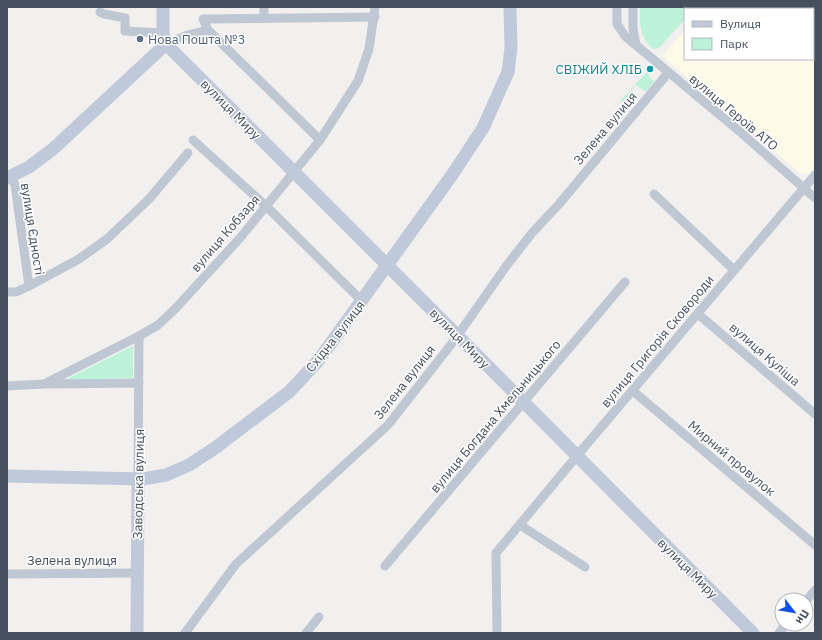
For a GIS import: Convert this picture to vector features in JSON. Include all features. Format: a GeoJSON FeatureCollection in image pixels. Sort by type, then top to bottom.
{"type":"FeatureCollection","features":[{"type":"Feature","properties":{"kind":"street"},"geometry":{"type":"LineString","coordinates":[[9,177],[29,167],[54,149],[165,39],[163,7]]}},
{"type":"Feature","properties":{"kind":"street"},"geometry":{"type":"LineString","coordinates":[[264,7],[264,18]]}},
{"type":"Feature","properties":{"kind":"street","name":"вулиця Кобзаря"},"geometry":{"type":"LineString","coordinates":[[7,386],[44,384],[139,336],[158,325],[176,308],[240,238],[320,140],[358,82],[369,49],[375,17],[375,7]]}},
{"type":"Feature","properties":{"kind":"street","name":"Східна вулиця"},"geometry":{"type":"LineString","coordinates":[[7,476],[138,479],[166,476],[189,465],[215,448],[289,392],[318,361],[452,175],[483,128],[508,72],[511,48],[510,7]]}},
{"type":"Feature","properties":{"kind":"street","name":"вулиця Героїв АТО"},"geometry":{"type":"LineString","coordinates":[[617,7],[617,24],[625,36],[738,130],[815,198]]}},
{"type":"Feature","properties":{"kind":"street"},"geometry":{"type":"LineString","coordinates":[[633,7],[633,29],[636,45]]}},
{"type":"Feature","properties":{"kind":"street"},"geometry":{"type":"LineString","coordinates":[[100,12],[125,18],[125,31],[165,39],[208,30]]}},
{"type":"Feature","properties":{"kind":"street"},"geometry":{"type":"LineString","coordinates":[[320,140],[208,30],[203,19],[375,17]]}},
{"type":"Feature","properties":{"kind":"street","name":"вулиця Миру"},"geometry":{"type":"LineString","coordinates":[[165,39],[294,172],[524,401],[753,633]]}},
{"type":"Feature","properties":{"kind":"street","name":"Зелена вулиця"},"geometry":{"type":"LineString","coordinates":[[185,633],[236,564],[388,425],[532,233],[560,203],[668,73]]}},
{"type":"Feature","properties":{"kind":"street"},"geometry":{"type":"LineString","coordinates":[[193,140],[266,206],[362,301]]}},
{"type":"Feature","properties":{"kind":"street","name":"вулиця Єдності"},"geometry":{"type":"LineString","coordinates":[[7,292],[16,292],[29,286],[79,259],[107,239],[149,199],[188,153]]}},
{"type":"Feature","properties":{"kind":"street","name":"вулиця Григорія Сковороди"},"geometry":{"type":"LineString","coordinates":[[497,633],[496,553],[577,455],[633,391],[815,175]]}},
{"type":"Feature","properties":{"kind":"street","name":"вулиця Єдності"},"geometry":{"type":"LineString","coordinates":[[9,177],[15,185],[29,286]]}},
{"type":"Feature","properties":{"kind":"street"},"geometry":{"type":"LineString","coordinates":[[654,194],[734,270]]}},
{"type":"Feature","properties":{"kind":"street","name":"вулиця Богдана Хмельницького"},"geometry":{"type":"LineString","coordinates":[[384,566],[625,282]]}},
{"type":"Feature","properties":{"kind":"street","name":"вулиця Куліша"},"geometry":{"type":"LineString","coordinates":[[698,314],[815,414]]}},
{"type":"Feature","properties":{"kind":"street","name":"Заводська вулиця"},"geometry":{"type":"LineString","coordinates":[[137,633],[139,336]]}},
{"type":"Feature","properties":{"kind":"street"},"geometry":{"type":"LineString","coordinates":[[44,384],[139,383]]}},
{"type":"Feature","properties":{"kind":"street","name":"Мирний провулок"},"geometry":{"type":"LineString","coordinates":[[633,391],[815,545]]}},
{"type":"Feature","properties":{"kind":"street"},"geometry":{"type":"LineString","coordinates":[[520,525],[585,567]]}},
{"type":"Feature","properties":{"kind":"street","name":"Зелена вулиця"},"geometry":{"type":"LineString","coordinates":[[7,574],[138,573]]}},
{"type":"Feature","properties":{"kind":"street"},"geometry":{"type":"LineString","coordinates":[[306,633],[319,617]]}},
{"type":"Feature","properties":{"kind":"shaded area"},"geometry":{"type":"Polygon","coordinates":[[[815,7],[815,168],[810,174],[800,173],[662,56],[684,31],[684,60],[814,60],[814,8],[713,8],[815,7]]]}},
{"type":"Feature","properties":{"kind":"green space"},"geometry":{"type":"Polygon","coordinates":[[[640,7],[696,7],[684,8],[684,20],[659,48],[653,49],[648,44],[640,25],[640,7]]]}},
{"type":"Feature","properties":{"kind":"green space"},"geometry":{"type":"Polygon","coordinates":[[[648,71],[651,73],[648,76],[654,81],[646,92],[636,85],[628,94],[633,99],[627,106],[620,101],[648,71]]]}},
{"type":"Feature","properties":{"kind":"green space"},"geometry":{"type":"Polygon","coordinates":[[[133,346],[133,378],[65,380],[133,346]]]}},
{"type":"Feature","properties":{"kind":"place","name":"Нова Пошта №3"},"geometry":{"type":"Point","coordinates":[140,39]}},
{"type":"Feature","properties":{"kind":"place","name":"СВІЖИЙ ХЛІБ"},"geometry":{"type":"Point","coordinates":[650,69]}}]}
